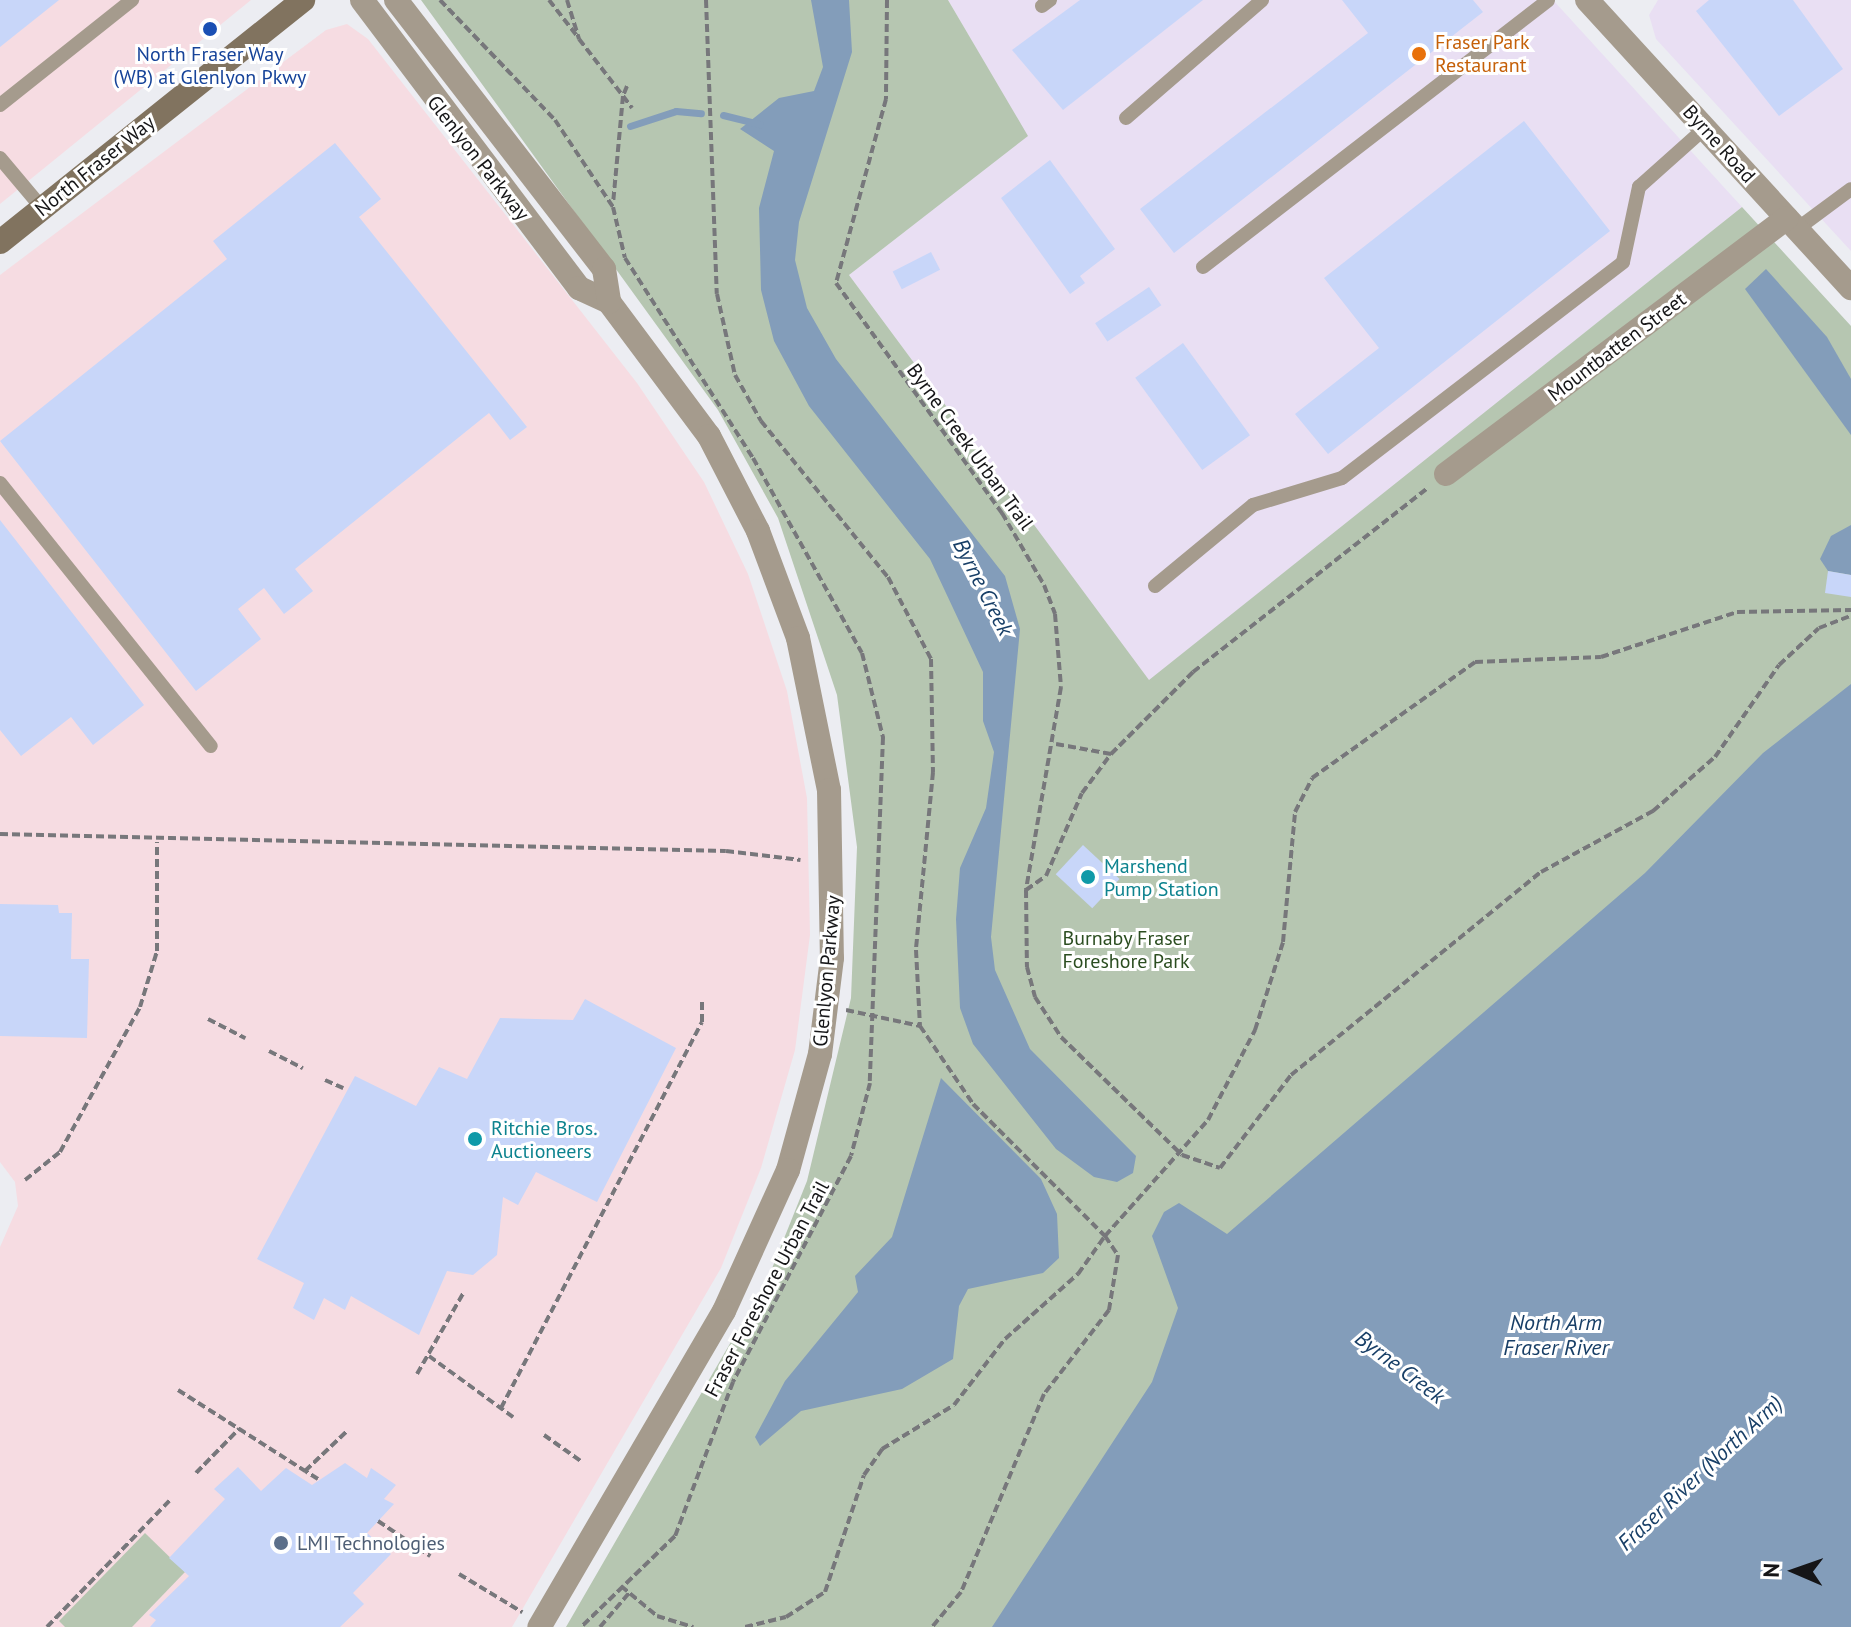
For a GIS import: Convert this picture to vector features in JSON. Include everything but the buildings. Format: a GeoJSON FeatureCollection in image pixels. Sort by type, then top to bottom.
{"type":"FeatureCollection","features":[{"type":"Feature","properties":{"kind":"street","name":"North Fraser Way"},"geometry":{"type":"LineString","coordinates":[[0,242],[303,0]]}},
{"type":"Feature","properties":{"kind":"street","name":"Glenlyon Parkway"},"geometry":{"type":"LineString","coordinates":[[362,0],[579,288],[609,302],[676,386],[735,481],[798,638],[829,790],[833,944],[809,1105],[756,1250],[540,1625]]}},
{"type":"Feature","properties":{"kind":"street","name":"Glenlyon Parkway"},"geometry":{"type":"LineString","coordinates":[[396,0],[604,269],[609,302]]}},
{"type":"Feature","properties":{"kind":"street","name":"Byrne Road"},"geometry":{"type":"LineString","coordinates":[[1600,4],[1705,128],[1851,288]]}},
{"type":"Feature","properties":{"kind":"street","name":"Mountbatten Street"},"geometry":{"type":"LineString","coordinates":[[1446,474],[1792,224]]}},
{"type":"Feature","properties":{"kind":"lane"},"geometry":{"type":"LineString","coordinates":[[0,105],[132,0]]}},
{"type":"Feature","properties":{"kind":"lane"},"geometry":{"type":"LineString","coordinates":[[1126,118],[1262,0]]}},
{"type":"Feature","properties":{"kind":"lane"},"geometry":{"type":"LineString","coordinates":[[1203,267],[1548,0]]}},
{"type":"Feature","properties":{"kind":"lane"},"geometry":{"type":"LineString","coordinates":[[1155,586],[1253,505],[1342,478],[1623,262],[1639,187],[1705,128]]}},
{"type":"Feature","properties":{"kind":"lane"},"geometry":{"type":"LineString","coordinates":[[0,158],[42,208]]}},
{"type":"Feature","properties":{"kind":"lane"},"geometry":{"type":"LineString","coordinates":[[1792,224],[1851,189]]}},
{"type":"Feature","properties":{"kind":"lane"},"geometry":{"type":"LineString","coordinates":[[0,483],[211,746]]}},
{"type":"Feature","properties":{"kind":"path"},"geometry":{"type":"LineString","coordinates":[[549,0],[632,108]]}},
{"type":"Feature","properties":{"kind":"path"},"geometry":{"type":"LineString","coordinates":[[567,0],[579,39]]}},
{"type":"Feature","properties":{"kind":"path"},"geometry":{"type":"LineString","coordinates":[[706,0],[717,294],[735,375],[761,421],[888,577],[931,659],[933,772],[916,950],[920,1026],[973,1104],[1105,1236],[1118,1255],[1109,1310],[1044,1394],[961,1592],[932,1627]]}},
{"type":"Feature","properties":{"kind":"path","name":"Byrne Creek Urban Trail"},"geometry":{"type":"LineString","coordinates":[[887,0],[886,99],[836,283],[1002,513],[1044,585],[1059,646],[1056,744],[1026,890],[1022,937],[1035,997],[1112,1093],[1182,1155]]}},
{"type":"Feature","properties":{"kind":"path"},"geometry":{"type":"LineString","coordinates":[[613,207],[618,110],[627,86]]}},
{"type":"Feature","properties":{"kind":"path"},"geometry":{"type":"LineString","coordinates":[[1026,890],[1046,876],[1082,793],[1111,754],[1193,672],[1446,474]]}},
{"type":"Feature","properties":{"kind":"path"},"geometry":{"type":"LineString","coordinates":[[745,1627],[786,1617],[825,1592],[864,1475],[882,1449],[954,1405],[1005,1339],[1078,1274],[1105,1236],[1182,1155],[1255,1030],[1283,942],[1295,812],[1312,778],[1475,662],[1601,657],[1737,612],[1851,610]]}},
{"type":"Feature","properties":{"kind":"path"},"geometry":{"type":"LineString","coordinates":[[1182,1155],[1220,1168],[1291,1075],[1541,872],[1653,811],[1715,757],[1779,665],[1819,628],[1851,616]]}},
{"type":"Feature","properties":{"kind":"path"},"geometry":{"type":"LineString","coordinates":[[1056,744],[1111,754]]}},
{"type":"Feature","properties":{"kind":"path"},"geometry":{"type":"LineString","coordinates":[[0,834],[157,842],[726,851],[800,860]]}},
{"type":"Feature","properties":{"kind":"path"},"geometry":{"type":"LineString","coordinates":[[25,1180],[60,1152],[140,1007],[157,951],[157,842]]}},
{"type":"Feature","properties":{"kind":"path"},"geometry":{"type":"LineString","coordinates":[[501,1408],[702,1022],[702,1002]]}},
{"type":"Feature","properties":{"kind":"path","name":"Fraser Foreshore Urban Trail"},"geometry":{"type":"LineString","coordinates":[[581,1627],[675,1536],[733,1382],[836,1196],[870,1083],[873,1012],[920,1026]]}},
{"type":"Feature","properties":{"kind":"path"},"geometry":{"type":"LineString","coordinates":[[208,1019],[245,1038]]}},
{"type":"Feature","properties":{"kind":"path"},"geometry":{"type":"LineString","coordinates":[[269,1051],[303,1068]]}},
{"type":"Feature","properties":{"kind":"path"},"geometry":{"type":"LineString","coordinates":[[325,1080],[343,1088]]}},
{"type":"Feature","properties":{"kind":"path"},"geometry":{"type":"LineString","coordinates":[[417,1374],[464,1292]]}},
{"type":"Feature","properties":{"kind":"path"},"geometry":{"type":"LineString","coordinates":[[429,1356],[513,1417]]}},
{"type":"Feature","properties":{"kind":"path"},"geometry":{"type":"LineString","coordinates":[[178,1390],[318,1479]]}},
{"type":"Feature","properties":{"kind":"path"},"geometry":{"type":"LineString","coordinates":[[196,1473],[239,1428]]}},
{"type":"Feature","properties":{"kind":"path"},"geometry":{"type":"LineString","coordinates":[[305,1471],[346,1432]]}},
{"type":"Feature","properties":{"kind":"path"},"geometry":{"type":"LineString","coordinates":[[544,1435],[582,1462]]}},
{"type":"Feature","properties":{"kind":"path"},"geometry":{"type":"LineString","coordinates":[[47,1627],[170,1500]]}},
{"type":"Feature","properties":{"kind":"path"},"geometry":{"type":"LineString","coordinates":[[378,1521],[430,1556]]}},
{"type":"Feature","properties":{"kind":"path"},"geometry":{"type":"LineString","coordinates":[[459,1574],[540,1625]]}},
{"type":"Feature","properties":{"kind":"path"},"geometry":{"type":"LineString","coordinates":[[621,1586],[657,1616],[693,1627]]}},
{"type":"Feature","properties":{"kind":"path"},"geometry":{"type":"LineString","coordinates":[[600,1627],[629,1593]]}},
{"type":"Feature","properties":{"kind":"shaded area"},"geometry":{"type":"Polygon","coordinates":[[[0,0],[251,0],[0,204],[0,0]]]}},
{"type":"Feature","properties":{"kind":"shaded area"},"geometry":{"type":"Polygon","coordinates":[[[948,0],[1553,0],[1742,207],[1149,681],[849,275],[1027,136],[948,0]]]}},
{"type":"Feature","properties":{"kind":"shaded area"},"geometry":{"type":"Polygon","coordinates":[[[1658,0],[1851,0],[1851,251],[1656,39],[1649,15],[1658,0]]]}},
{"type":"Feature","properties":{"kind":"shaded area"},"geometry":{"type":"Polygon","coordinates":[[[347,24],[368,39],[637,383],[704,482],[748,574],[787,691],[807,798],[810,935],[795,1050],[761,1168],[721,1268],[512,1627],[0,1627],[0,1247],[18,1206],[15,1182],[0,1162],[0,275],[326,30],[347,24]]]}},
{"type":"Feature","properties":{"kind":"green space","name":"Burnaby Fraser Foreshore Park"},"geometry":{"type":"Polygon","coordinates":[[[421,0],[948,0],[1028,136],[849,275],[1149,680],[1742,207],[1851,326],[1851,754],[1234,1294],[1079,1627],[566,1627],[769,1276],[807,1181],[851,998],[857,847],[837,695],[778,518],[718,410],[421,0]]]}},
{"type":"Feature","properties":{"kind":"green space"},"geometry":{"type":"Polygon","coordinates":[[[145,1533],[185,1572],[132,1627],[65,1627],[59,1621],[145,1533]]]}},
{"type":"Feature","properties":{"kind":"water","name":"Byrne Creek"},"geometry":{"type":"Polygon","coordinates":[[[811,0],[849,0],[852,52],[799,222],[795,260],[807,308],[836,359],[1005,576],[1020,629],[991,937],[995,970],[1030,1049],[1136,1156],[1133,1173],[1117,1182],[1094,1177],[1056,1149],[973,1044],[960,1008],[956,919],[960,868],[986,808],[994,752],[983,721],[983,672],[930,559],[809,406],[774,341],[761,290],[759,208],[774,151],[740,129],[779,98],[814,91],[823,67],[811,0]]]}},
{"type":"Feature","properties":{"kind":"water"},"geometry":{"type":"Polygon","coordinates":[[[1766,269],[1827,337],[1851,379],[1851,435],[1745,289],[1766,269]]]}},
{"type":"Feature","properties":{"kind":"water"},"geometry":{"type":"Polygon","coordinates":[[[1851,525],[1851,575],[1828,571],[1820,559],[1831,536],[1851,525]]]}},
{"type":"Feature","properties":{"kind":"water","name":"North Arm Fraser River"},"geometry":{"type":"Polygon","coordinates":[[[1851,684],[1851,1627],[992,1627],[1152,1382],[1178,1308],[1152,1236],[1164,1212],[1179,1203],[1227,1234],[1645,873],[1763,753],[1851,684]]]}},
{"type":"Feature","properties":{"kind":"water"},"geometry":{"type":"Polygon","coordinates":[[[941,1078],[1041,1179],[1057,1214],[1059,1258],[1043,1273],[968,1289],[959,1306],[953,1359],[902,1389],[801,1411],[760,1446],[755,1437],[785,1381],[858,1292],[855,1276],[892,1237],[941,1078]]]}},
{"type":"Feature","properties":{"kind":"waterway"},"geometry":{"type":"LineString","coordinates":[[630,126],[676,111],[701,113]]}},
{"type":"Feature","properties":{"kind":"waterway"},"geometry":{"type":"LineString","coordinates":[[723,115],[760,124]]}},
{"type":"Feature","properties":{"kind":"place","name":"North Fraser Way (WB) at Glenlyon Pkwy"},"geometry":{"type":"Point","coordinates":[210,29]}},
{"type":"Feature","properties":{"kind":"place","name":"Fraser Park Restaurant"},"geometry":{"type":"Point","coordinates":[1419,54]}},
{"type":"Feature","properties":{"kind":"place","name":"Marshend Pump Station"},"geometry":{"type":"Point","coordinates":[1088,877]}},
{"type":"Feature","properties":{"kind":"place","name":"Ritchie Bros. Auctioneers"},"geometry":{"type":"Point","coordinates":[475,1139]}},
{"type":"Feature","properties":{"kind":"place","name":"LMI Technologies"},"geometry":{"type":"Point","coordinates":[281,1543]}},
{"type":"Feature","properties":{"kind":"water label","name":"Fraser River (North Arm)"},"geometry":{"type":"Point","coordinates":[1700,1473]}}]}
